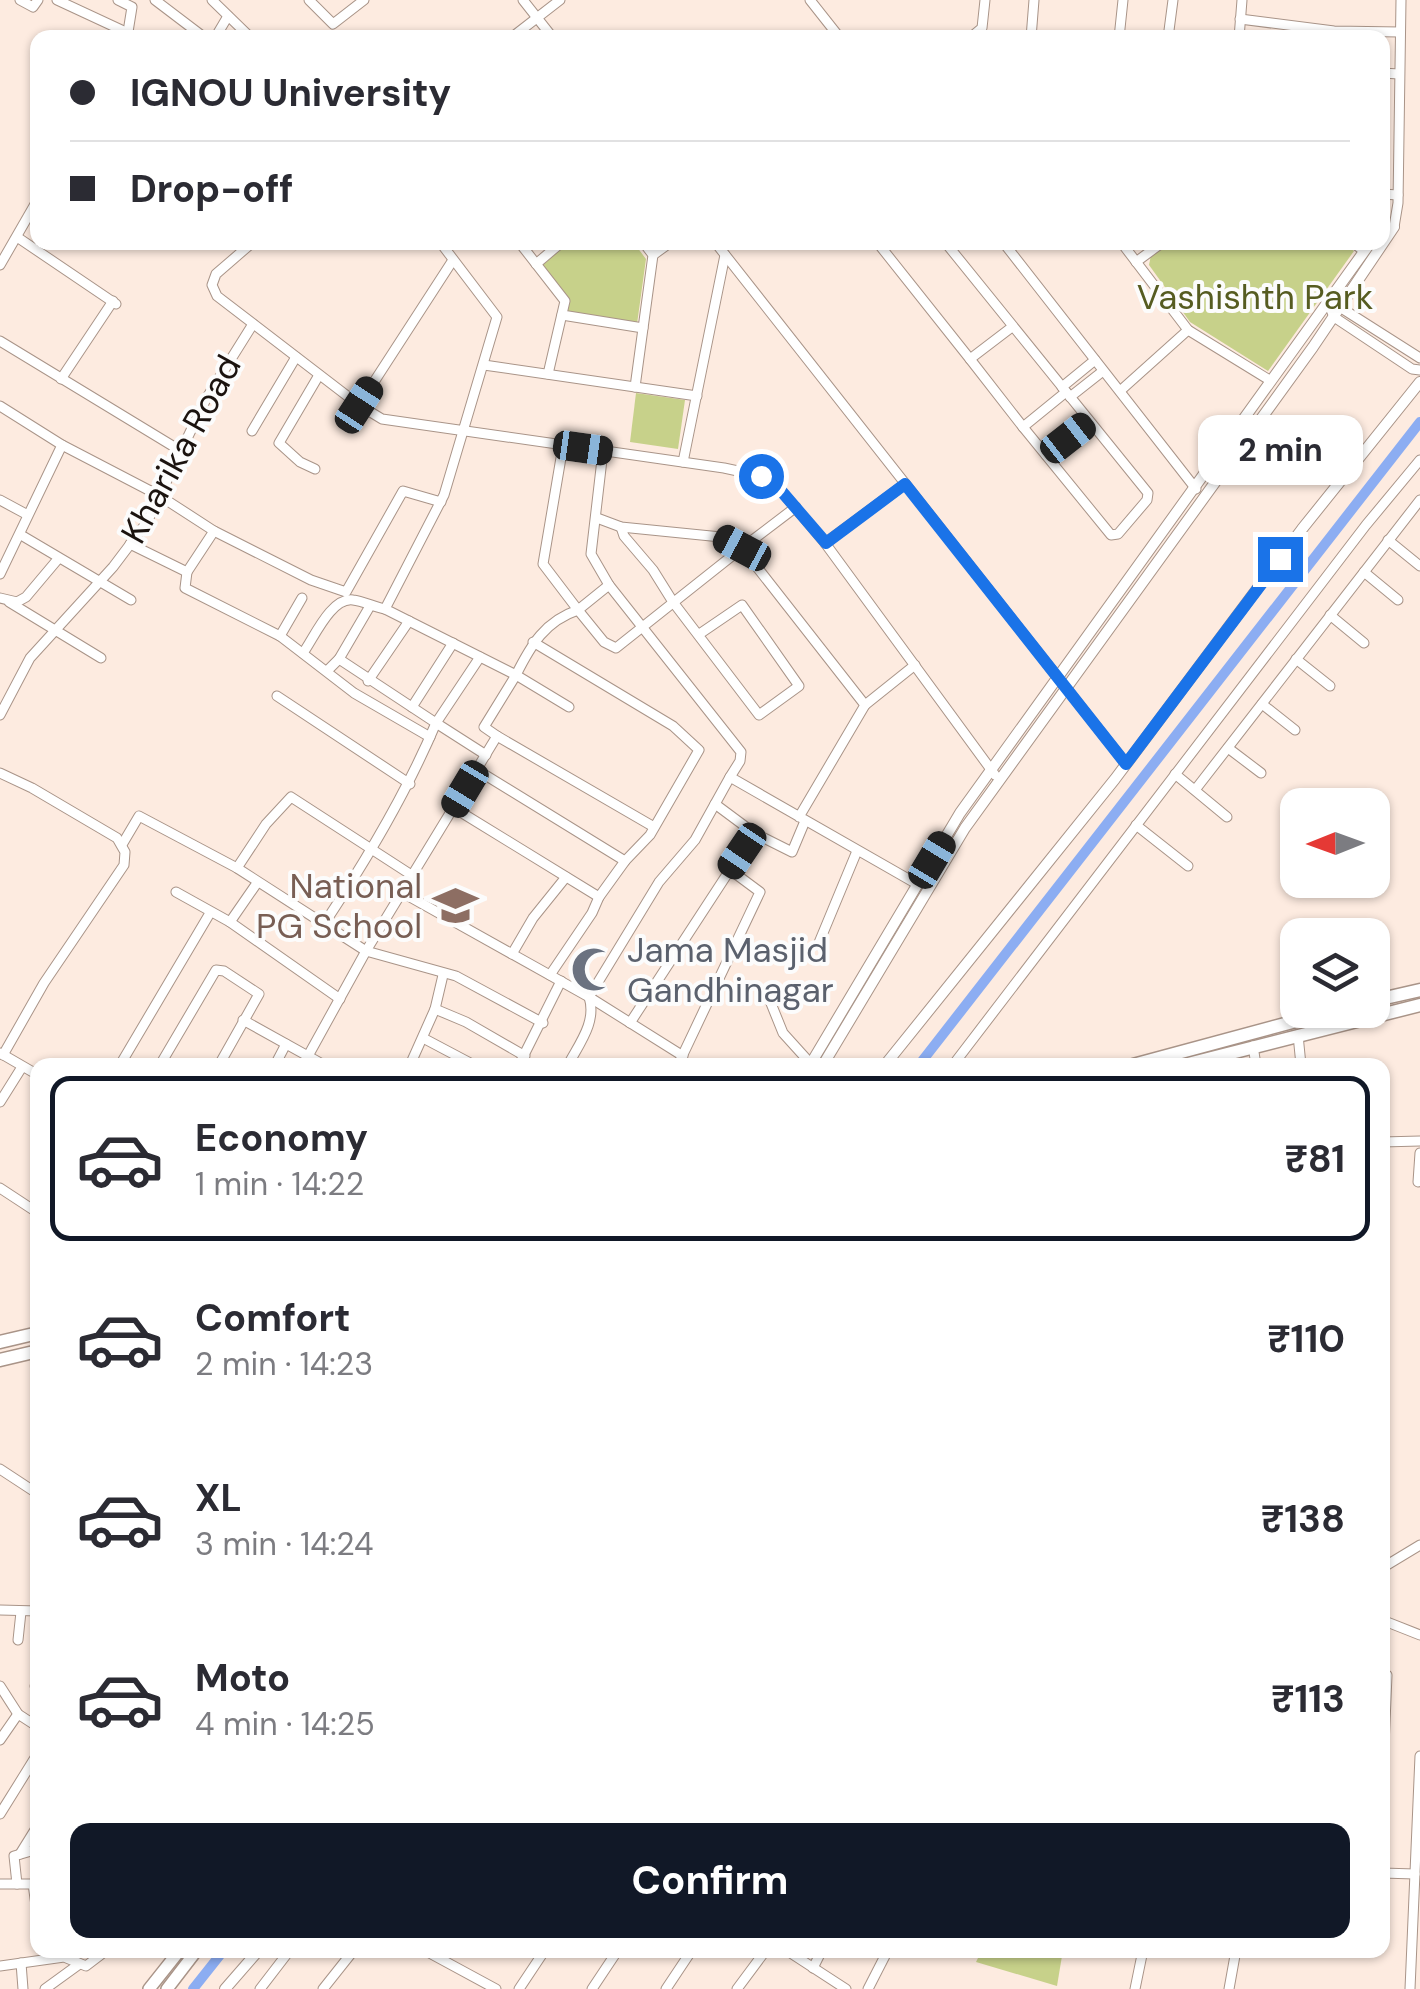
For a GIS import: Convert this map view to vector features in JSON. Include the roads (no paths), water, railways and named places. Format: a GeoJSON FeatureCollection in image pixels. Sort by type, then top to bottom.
{"type":"FeatureCollection","features":[{"type":"Feature","properties":{"kind":"main road"},"geometry":{"type":"LineString","coordinates":[[1390,998],[1420,990]]}},
{"type":"Feature","properties":{"kind":"main road"},"geometry":{"type":"LineString","coordinates":[[1209,1058],[1420,1005]]}},
{"type":"Feature","properties":{"kind":"main road"},"geometry":{"type":"LineString","coordinates":[[1159,1058],[1280,1025]]}},
{"type":"Feature","properties":{"kind":"main road"},"geometry":{"type":"LineString","coordinates":[[0,1342],[30,1335]]}},
{"type":"Feature","properties":{"kind":"main road"},"geometry":{"type":"LineString","coordinates":[[0,1360],[30,1353]]}},
{"type":"Feature","properties":{"kind":"main road"},"geometry":{"type":"LineString","coordinates":[[149,1989],[174,1958]]}},
{"type":"Feature","properties":{"kind":"main road"},"geometry":{"type":"LineString","coordinates":[[166,1989],[191,1958]]}},
{"type":"Feature","properties":{"kind":"street"},"geometry":{"type":"LineString","coordinates":[[20,0],[33,7],[38,0]]}},
{"type":"Feature","properties":{"kind":"street"},"geometry":{"type":"LineString","coordinates":[[58,0],[118,30]]}},
{"type":"Feature","properties":{"kind":"street"},"geometry":{"type":"LineString","coordinates":[[118,0],[132,8],[129,30]]}},
{"type":"Feature","properties":{"kind":"street"},"geometry":{"type":"LineString","coordinates":[[155,0],[194,30]]}},
{"type":"Feature","properties":{"kind":"street"},"geometry":{"type":"LineString","coordinates":[[212,0],[243,30]]}},
{"type":"Feature","properties":{"kind":"street"},"geometry":{"type":"LineString","coordinates":[[309,0],[333,24],[364,0]]}},
{"type":"Feature","properties":{"kind":"street"},"geometry":{"type":"LineString","coordinates":[[523,0],[547,30]]}},
{"type":"Feature","properties":{"kind":"street"},"geometry":{"type":"LineString","coordinates":[[521,30],[560,0]]}},
{"type":"Feature","properties":{"kind":"street"},"geometry":{"type":"LineString","coordinates":[[810,0],[834,30]]}},
{"type":"Feature","properties":{"kind":"street"},"geometry":{"type":"LineString","coordinates":[[980,30],[985,0]]}},
{"type":"Feature","properties":{"kind":"street"},"geometry":{"type":"LineString","coordinates":[[1031,30],[1034,0]]}},
{"type":"Feature","properties":{"kind":"street"},"geometry":{"type":"LineString","coordinates":[[1121,30],[1123,0]]}},
{"type":"Feature","properties":{"kind":"street"},"geometry":{"type":"LineString","coordinates":[[1169,30],[1173,0]]}},
{"type":"Feature","properties":{"kind":"street"},"geometry":{"type":"LineString","coordinates":[[1239,30],[1242,0]]}},
{"type":"Feature","properties":{"kind":"street"},"geometry":{"type":"LineString","coordinates":[[1390,234],[1398,195],[1400,0]]}},
{"type":"Feature","properties":{"kind":"street"},"geometry":{"type":"LineString","coordinates":[[220,30],[228,16]]}},
{"type":"Feature","properties":{"kind":"street"},"geometry":{"type":"LineString","coordinates":[[1240,19],[1326,30]]}},
{"type":"Feature","properties":{"kind":"street"},"geometry":{"type":"LineString","coordinates":[[1390,32],[1400,32]]}},
{"type":"Feature","properties":{"kind":"street"},"geometry":{"type":"LineString","coordinates":[[1390,73],[1400,74]]}},
{"type":"Feature","properties":{"kind":"street"},"geometry":{"type":"LineString","coordinates":[[1390,194],[1398,195]]}},
{"type":"Feature","properties":{"kind":"street"},"geometry":{"type":"LineString","coordinates":[[0,265],[30,213]]}},
{"type":"Feature","properties":{"kind":"street"},"geometry":{"type":"LineString","coordinates":[[1390,230],[1394,228]]}},
{"type":"Feature","properties":{"kind":"street"},"geometry":{"type":"LineString","coordinates":[[16,238],[30,247]]}},
{"type":"Feature","properties":{"kind":"street"},"geometry":{"type":"LineString","coordinates":[[35,250],[115,302],[61,379]]}},
{"type":"Feature","properties":{"kind":"street"},"geometry":{"type":"LineString","coordinates":[[244,250],[216,274],[212,284],[217,296],[382,419],[683,462],[761,476],[777,486],[826,543],[999,781]]}},
{"type":"Feature","properties":{"kind":"street"},"geometry":{"type":"LineString","coordinates":[[384,609],[440,502],[497,317],[446,250]]}},
{"type":"Feature","properties":{"kind":"street"},"geometry":{"type":"LineString","coordinates":[[525,250],[565,301],[548,374]]}},
{"type":"Feature","properties":{"kind":"street"},"geometry":{"type":"LineString","coordinates":[[536,264],[553,250]]}},
{"type":"Feature","properties":{"kind":"street"},"geometry":{"type":"LineString","coordinates":[[649,250],[654,256]]}},
{"type":"Feature","properties":{"kind":"street"},"geometry":{"type":"LineString","coordinates":[[635,387],[654,256],[661,250]]}},
{"type":"Feature","properties":{"kind":"street"},"geometry":{"type":"LineString","coordinates":[[722,250],[1126,764]]}},
{"type":"Feature","properties":{"kind":"street"},"geometry":{"type":"LineString","coordinates":[[882,250],[1110,535],[1118,534],[1149,496],[951,250]]}},
{"type":"Feature","properties":{"kind":"street"},"geometry":{"type":"LineString","coordinates":[[1009,250],[1204,499]]}},
{"type":"Feature","properties":{"kind":"street"},"geometry":{"type":"LineString","coordinates":[[1126,250],[1188,330],[1271,382]]}},
{"type":"Feature","properties":{"kind":"street"},"geometry":{"type":"LineString","coordinates":[[1136,262],[1152,250]]}},
{"type":"Feature","properties":{"kind":"street"},"geometry":{"type":"LineString","coordinates":[[815,1058],[960,813],[1366,250]]}},
{"type":"Feature","properties":{"kind":"street"},"geometry":{"type":"LineString","coordinates":[[827,1058],[965,828],[1379,250]]}},
{"type":"Feature","properties":{"kind":"street"},"geometry":{"type":"LineString","coordinates":[[683,462],[726,255]]}},
{"type":"Feature","properties":{"kind":"street"},"geometry":{"type":"LineString","coordinates":[[359,405],[453,260]]}},
{"type":"Feature","properties":{"kind":"street"},"geometry":{"type":"LineString","coordinates":[[1328,302],[1342,306],[1420,358]]}},
{"type":"Feature","properties":{"kind":"street"},"geometry":{"type":"LineString","coordinates":[[1328,302],[1334,317],[1412,369],[1420,370]]}},
{"type":"Feature","properties":{"kind":"street"},"geometry":{"type":"LineString","coordinates":[[562,315],[643,328]]}},
{"type":"Feature","properties":{"kind":"street","name":"Kharika Road"},"geometry":{"type":"LineString","coordinates":[[0,716],[30,658],[100,582],[147,522],[206,399],[253,324]]}},
{"type":"Feature","properties":{"kind":"street"},"geometry":{"type":"LineString","coordinates":[[970,358],[1012,327]]}},
{"type":"Feature","properties":{"kind":"street"},"geometry":{"type":"LineString","coordinates":[[1120,392],[1188,330]]}},
{"type":"Feature","properties":{"kind":"street"},"geometry":{"type":"LineString","coordinates":[[0,341],[181,451]]}},
{"type":"Feature","properties":{"kind":"street"},"geometry":{"type":"LineString","coordinates":[[252,431],[296,357]]}},
{"type":"Feature","properties":{"kind":"street"},"geometry":{"type":"LineString","coordinates":[[1023,427],[1066,392],[1095,360]]}},
{"type":"Feature","properties":{"kind":"street"},"geometry":{"type":"LineString","coordinates":[[484,365],[697,396]]}},
{"type":"Feature","properties":{"kind":"street"},"geometry":{"type":"LineString","coordinates":[[1066,392],[1104,371]]}},
{"type":"Feature","properties":{"kind":"street"},"geometry":{"type":"LineString","coordinates":[[316,469],[300,462],[278,443],[319,375]]}},
{"type":"Feature","properties":{"kind":"street"},"geometry":{"type":"LineString","coordinates":[[891,1058],[1126,764],[1302,529],[1420,382]]}},
{"type":"Feature","properties":{"kind":"street"},"geometry":{"type":"LineString","coordinates":[[0,406],[214,531],[310,580],[346,592],[404,491],[440,502]]}},
{"type":"Feature","properties":{"kind":"street"},"geometry":{"type":"LineString","coordinates":[[1046,455],[1089,422]]}},
{"type":"Feature","properties":{"kind":"street"},"geometry":{"type":"LineString","coordinates":[[0,574],[22,536],[26,514],[62,445]]}},
{"type":"Feature","properties":{"kind":"street"},"geometry":{"type":"LineString","coordinates":[[563,446],[542,564],[612,648],[622,645],[796,508]]}},
{"type":"Feature","properties":{"kind":"street"},"geometry":{"type":"LineString","coordinates":[[572,1058],[591,1022],[590,997],[659,882],[696,840],[740,761],[740,752],[609,584],[591,554],[603,451]]}},
{"type":"Feature","properties":{"kind":"street"},"geometry":{"type":"LineString","coordinates":[[958,1058],[1420,460]]}},
{"type":"Feature","properties":{"kind":"street"},"geometry":{"type":"LineString","coordinates":[[826,543],[905,484]]}},
{"type":"Feature","properties":{"kind":"street"},"geometry":{"type":"LineString","coordinates":[[0,500],[26,514]]}},
{"type":"Feature","properties":{"kind":"street"},"geometry":{"type":"LineString","coordinates":[[1194,790],[1420,501]]}},
{"type":"Feature","properties":{"kind":"street"},"geometry":{"type":"LineString","coordinates":[[597,518],[621,526],[721,537],[742,548],[865,705]]}},
{"type":"Feature","properties":{"kind":"street"},"geometry":{"type":"LineString","coordinates":[[621,526],[624,536],[654,570],[673,602],[698,635],[759,715],[799,686],[742,605],[698,635]]}},
{"type":"Feature","properties":{"kind":"street"},"geometry":{"type":"LineString","coordinates":[[214,531],[187,572],[185,588],[280,636],[354,693],[430,737]]}},
{"type":"Feature","properties":{"kind":"street"},"geometry":{"type":"LineString","coordinates":[[22,536],[131,600]]}},
{"type":"Feature","properties":{"kind":"street"},"geometry":{"type":"LineString","coordinates":[[1388,540],[1420,566]]}},
{"type":"Feature","properties":{"kind":"street"},"geometry":{"type":"LineString","coordinates":[[130,544],[187,572]]}},
{"type":"Feature","properties":{"kind":"street"},"geometry":{"type":"LineString","coordinates":[[5,600],[16,602],[26,596],[58,558]]}},
{"type":"Feature","properties":{"kind":"street"},"geometry":{"type":"LineString","coordinates":[[1364,572],[1398,600]]}},
{"type":"Feature","properties":{"kind":"street"},"geometry":{"type":"LineString","coordinates":[[609,584],[578,610],[558,616],[533,642],[484,727],[654,827]]}},
{"type":"Feature","properties":{"kind":"street"},"geometry":{"type":"LineString","coordinates":[[280,636],[302,598]]}},
{"type":"Feature","properties":{"kind":"street"},"geometry":{"type":"LineString","coordinates":[[5,600],[101,658]]}},
{"type":"Feature","properties":{"kind":"street"},"geometry":{"type":"LineString","coordinates":[[304,653],[334,608],[343,600],[358,600],[453,643],[569,707]]}},
{"type":"Feature","properties":{"kind":"street"},"geometry":{"type":"LineString","coordinates":[[327,671],[370,606]]}},
{"type":"Feature","properties":{"kind":"street"},"geometry":{"type":"LineString","coordinates":[[1330,616],[1364,643]]}},
{"type":"Feature","properties":{"kind":"street"},"geometry":{"type":"LineString","coordinates":[[368,681],[409,622]]}},
{"type":"Feature","properties":{"kind":"street"},"geometry":{"type":"LineString","coordinates":[[533,642],[695,742],[699,750],[654,827],[598,897],[592,913],[550,975]]}},
{"type":"Feature","properties":{"kind":"street"},"geometry":{"type":"LineString","coordinates":[[412,706],[453,643]]}},
{"type":"Feature","properties":{"kind":"street"},"geometry":{"type":"LineString","coordinates":[[324,924],[374,850],[388,816],[410,784],[436,722],[480,657]]}},
{"type":"Feature","properties":{"kind":"street"},"geometry":{"type":"LineString","coordinates":[[338,659],[486,755]]}},
{"type":"Feature","properties":{"kind":"street"},"geometry":{"type":"LineString","coordinates":[[1296,659],[1330,686]]}},
{"type":"Feature","properties":{"kind":"street"},"geometry":{"type":"LineString","coordinates":[[715,804],[754,832],[792,852],[802,819],[865,705],[915,665]]}},
{"type":"Feature","properties":{"kind":"street"},"geometry":{"type":"LineString","coordinates":[[277,696],[410,784]]}},
{"type":"Feature","properties":{"kind":"street"},"geometry":{"type":"LineString","coordinates":[[1262,704],[1296,730]]}},
{"type":"Feature","properties":{"kind":"street"},"geometry":{"type":"LineString","coordinates":[[308,1056],[366,951],[497,736]]}},
{"type":"Feature","properties":{"kind":"street"},"geometry":{"type":"LineString","coordinates":[[1228,748],[1261,773]]}},
{"type":"Feature","properties":{"kind":"street"},"geometry":{"type":"LineString","coordinates":[[476,770],[625,860]]}},
{"type":"Feature","properties":{"kind":"street"},"geometry":{"type":"LineString","coordinates":[[0,773],[32,788],[122,844]]}},
{"type":"Feature","properties":{"kind":"street"},"geometry":{"type":"LineString","coordinates":[[1175,774],[1227,817]]}},
{"type":"Feature","properties":{"kind":"street"},"geometry":{"type":"LineString","coordinates":[[730,777],[918,884]]}},
{"type":"Feature","properties":{"kind":"street"},"geometry":{"type":"LineString","coordinates":[[237,868],[266,824],[291,797],[413,876]]}},
{"type":"Feature","properties":{"kind":"street"},"geometry":{"type":"LineString","coordinates":[[454,808],[598,897]]}},
{"type":"Feature","properties":{"kind":"street"},"geometry":{"type":"LineString","coordinates":[[30,1070],[2,1054],[44,983],[124,865],[122,844],[138,816],[237,868],[256,884],[366,951],[456,976],[542,1023]]}},
{"type":"Feature","properties":{"kind":"street"},"geometry":{"type":"LineString","coordinates":[[1136,824],[1188,866]]}},
{"type":"Feature","properties":{"kind":"street"},"geometry":{"type":"LineString","coordinates":[[630,1023],[754,832]]}},
{"type":"Feature","properties":{"kind":"street"},"geometry":{"type":"LineString","coordinates":[[818,946],[856,851]]}},
{"type":"Feature","properties":{"kind":"street"},"geometry":{"type":"LineString","coordinates":[[681,1058],[760,892],[729,870]]}},
{"type":"Feature","properties":{"kind":"street"},"geometry":{"type":"LineString","coordinates":[[512,954],[533,918],[566,878]]}},
{"type":"Feature","properties":{"kind":"street"},"geometry":{"type":"LineString","coordinates":[[230,922],[256,884]]}},
{"type":"Feature","properties":{"kind":"street"},"geometry":{"type":"LineString","coordinates":[[176,892],[230,922],[340,999]]}},
{"type":"Feature","properties":{"kind":"street"},"geometry":{"type":"LineString","coordinates":[[403,893],[590,997],[676,1058]]}},
{"type":"Feature","properties":{"kind":"street"},"geometry":{"type":"LineString","coordinates":[[124,1058],[210,913]]}},
{"type":"Feature","properties":{"kind":"street"},"geometry":{"type":"LineString","coordinates":[[164,1058],[216,970],[224,971],[259,994],[223,1058]]}},
{"type":"Feature","properties":{"kind":"street"},"geometry":{"type":"LineString","coordinates":[[413,1058],[435,1010],[443,975]]}},
{"type":"Feature","properties":{"kind":"street"},"geometry":{"type":"LineString","coordinates":[[523,1058],[561,981]]}},
{"type":"Feature","properties":{"kind":"street"},"geometry":{"type":"LineString","coordinates":[[766,991],[783,1033],[805,1058]]}},
{"type":"Feature","properties":{"kind":"street"},"geometry":{"type":"LineString","coordinates":[[435,1010],[466,1022],[519,1058]]}},
{"type":"Feature","properties":{"kind":"street"},"geometry":{"type":"LineString","coordinates":[[243,1020],[312,1058]]}},
{"type":"Feature","properties":{"kind":"street"},"geometry":{"type":"LineString","coordinates":[[1298,1035],[1300,1058]]}},
{"type":"Feature","properties":{"kind":"street"},"geometry":{"type":"LineString","coordinates":[[422,1038],[461,1058]]}},
{"type":"Feature","properties":{"kind":"street"},"geometry":{"type":"LineString","coordinates":[[279,1058],[286,1044]]}},
{"type":"Feature","properties":{"kind":"street"},"geometry":{"type":"LineString","coordinates":[[1253,1046],[1255,1058]]}},
{"type":"Feature","properties":{"kind":"street"},"geometry":{"type":"LineString","coordinates":[[0,1102],[22,1066]]}},
{"type":"Feature","properties":{"kind":"street"},"geometry":{"type":"LineString","coordinates":[[1390,1142],[1420,1141]]}},
{"type":"Feature","properties":{"kind":"street"},"geometry":{"type":"LineString","coordinates":[[1418,1182],[1420,1153]]}},
{"type":"Feature","properties":{"kind":"street"},"geometry":{"type":"LineString","coordinates":[[0,1204],[3,1190],[30,1208]]}},
{"type":"Feature","properties":{"kind":"street"},"geometry":{"type":"LineString","coordinates":[[0,1469],[30,1489]]}},
{"type":"Feature","properties":{"kind":"street"},"geometry":{"type":"LineString","coordinates":[[1390,1563],[1420,1545]]}},
{"type":"Feature","properties":{"kind":"street"},"geometry":{"type":"LineString","coordinates":[[0,1610],[30,1612]]}},
{"type":"Feature","properties":{"kind":"street"},"geometry":{"type":"LineString","coordinates":[[18,1640],[21,1612]]}},
{"type":"Feature","properties":{"kind":"street"},"geometry":{"type":"LineString","coordinates":[[1390,1623],[1420,1635]]}},
{"type":"Feature","properties":{"kind":"street"},"geometry":{"type":"LineString","coordinates":[[0,1686],[18,1714],[30,1722]]}},
{"type":"Feature","properties":{"kind":"street"},"geometry":{"type":"LineString","coordinates":[[0,1740],[18,1714]]}},
{"type":"Feature","properties":{"kind":"street"},"geometry":{"type":"LineString","coordinates":[[1410,1989],[1420,1756]]}},
{"type":"Feature","properties":{"kind":"street"},"geometry":{"type":"LineString","coordinates":[[0,1814],[30,1766]]}},
{"type":"Feature","properties":{"kind":"street"},"geometry":{"type":"LineString","coordinates":[[18,1884],[13,1860],[30,1838]]}},
{"type":"Feature","properties":{"kind":"street"},"geometry":{"type":"LineString","coordinates":[[20,1854],[30,1851]]}},
{"type":"Feature","properties":{"kind":"street"},"geometry":{"type":"LineString","coordinates":[[1390,1873],[1415,1874]]}},
{"type":"Feature","properties":{"kind":"street"},"geometry":{"type":"LineString","coordinates":[[0,1884],[30,1884]]}},
{"type":"Feature","properties":{"kind":"street"},"geometry":{"type":"LineString","coordinates":[[0,1966],[32,1958]]}},
{"type":"Feature","properties":{"kind":"street"},"geometry":{"type":"LineString","coordinates":[[64,1958],[78,1965]]}},
{"type":"Feature","properties":{"kind":"street"},"geometry":{"type":"LineString","coordinates":[[45,1989],[78,1965],[97,1958]]}},
{"type":"Feature","properties":{"kind":"street"},"geometry":{"type":"LineString","coordinates":[[226,1989],[252,1958]]}},
{"type":"Feature","properties":{"kind":"street"},"geometry":{"type":"LineString","coordinates":[[260,1989],[284,1958]]}},
{"type":"Feature","properties":{"kind":"street"},"geometry":{"type":"LineString","coordinates":[[323,1989],[348,1958]]}},
{"type":"Feature","properties":{"kind":"street"},"geometry":{"type":"LineString","coordinates":[[439,1958],[496,1989]]}},
{"type":"Feature","properties":{"kind":"street"},"geometry":{"type":"LineString","coordinates":[[519,1989],[540,1958]]}},
{"type":"Feature","properties":{"kind":"street"},"geometry":{"type":"LineString","coordinates":[[592,1989],[613,1958]]}},
{"type":"Feature","properties":{"kind":"street"},"geometry":{"type":"LineString","coordinates":[[666,1989],[687,1958]]}},
{"type":"Feature","properties":{"kind":"street"},"geometry":{"type":"LineString","coordinates":[[737,1989],[760,1958]]}},
{"type":"Feature","properties":{"kind":"street"},"geometry":{"type":"LineString","coordinates":[[798,1958],[846,1989]]}},
{"type":"Feature","properties":{"kind":"street"},"geometry":{"type":"LineString","coordinates":[[813,1968],[818,1958]]}},
{"type":"Feature","properties":{"kind":"street"},"geometry":{"type":"LineString","coordinates":[[868,1989],[884,1958]]}},
{"type":"Feature","properties":{"kind":"street"},"geometry":{"type":"LineString","coordinates":[[1136,1989],[1142,1958]]}},
{"type":"Feature","properties":{"kind":"street"},"geometry":{"type":"LineString","coordinates":[[1228,1989],[1234,1958]]}},
{"type":"Feature","properties":{"kind":"street"},"geometry":{"type":"LineString","coordinates":[[21,1962],[24,1989]]}},
{"type":"Feature","properties":{"kind":"street"},"geometry":{"type":"LineString","coordinates":[[470,1989],[477,1978]]}},
{"type":"Feature","properties":{"kind":"waterway"},"geometry":{"type":"LineString","coordinates":[[924,1058],[1420,422]]}},
{"type":"Feature","properties":{"kind":"waterway"},"geometry":{"type":"LineString","coordinates":[[193,1989],[218,1958]]}},
{"type":"Feature","properties":{"kind":"place","name":"National PG School"},"geometry":{"type":"Point","coordinates":[455,906]}},
{"type":"Feature","properties":{"kind":"place","name":"Jama Masjid Gandhinagar"},"geometry":{"type":"Point","coordinates":[594,970]}},
{"type":"Feature","properties":{"kind":"park label","name":"Vashishth Park"},"geometry":{"type":"Point","coordinates":[1255,297]}}]}
